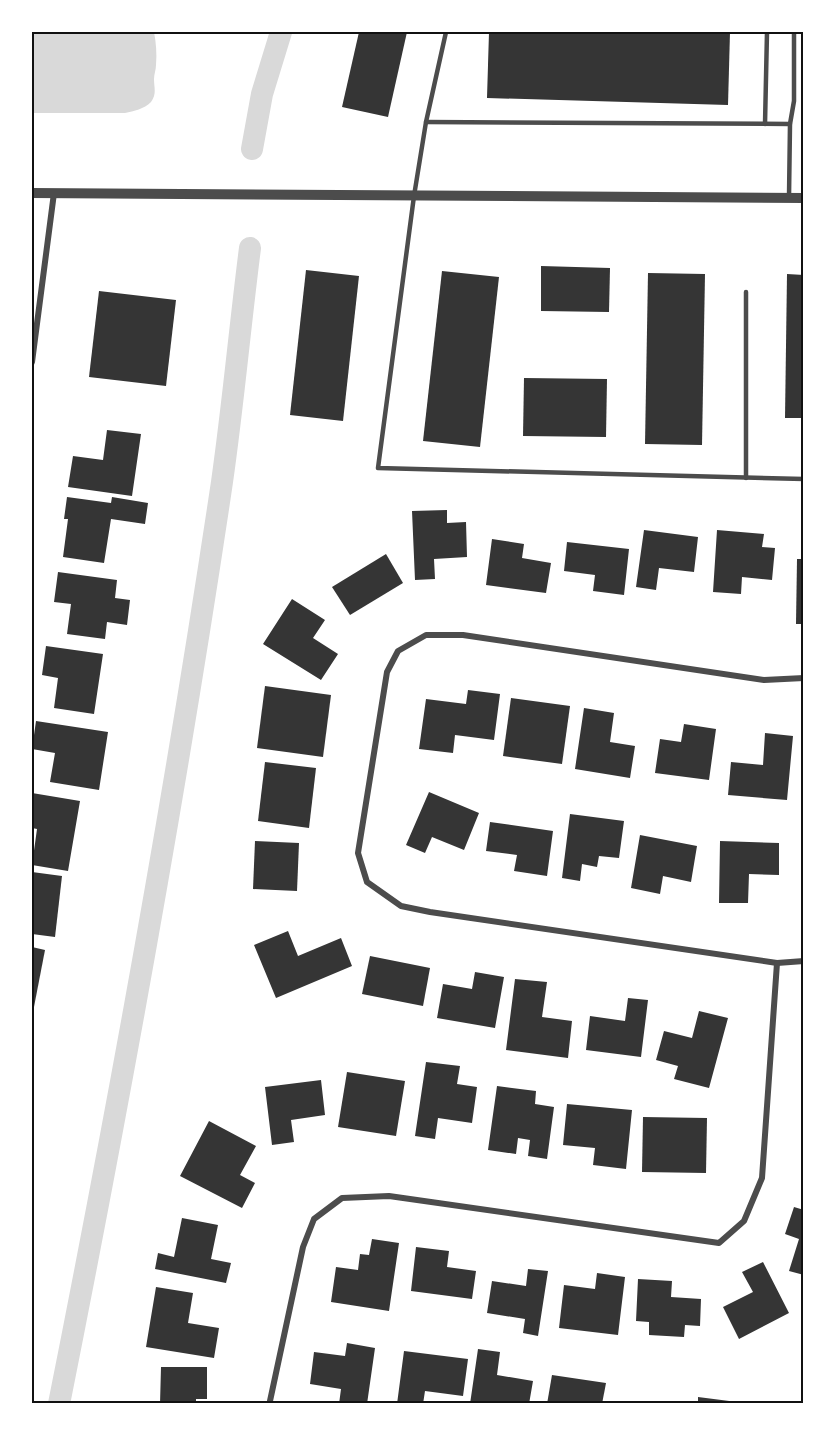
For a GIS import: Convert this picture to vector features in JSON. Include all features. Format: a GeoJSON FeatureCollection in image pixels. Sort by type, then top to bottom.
{"type":"FeatureCollection","features":[{"type":"Feature","properties":{"kind":"street"},"geometry":{"type":"LineString","coordinates":[[32,193],[804,198]]}},
{"type":"Feature","properties":{"kind":"street"},"geometry":{"type":"LineString","coordinates":[[32,362],[54,193]]}},
{"type":"Feature","properties":{"kind":"street"},"geometry":{"type":"LineString","coordinates":[[804,678],[764,680],[463,635],[426,635],[398,651],[387,672],[358,853],[367,882],[401,906],[777,963],[804,961]]}},
{"type":"Feature","properties":{"kind":"street"},"geometry":{"type":"LineString","coordinates":[[270,1404],[303,1246],[314,1219],[342,1198],[389,1196],[719,1243],[744,1221],[762,1178],[777,963]]}},
{"type":"Feature","properties":{"kind":"lane"},"geometry":{"type":"LineString","coordinates":[[446,32],[426,122],[414,196],[378,468],[804,479]]}},
{"type":"Feature","properties":{"kind":"lane"},"geometry":{"type":"LineString","coordinates":[[765,124],[767,32]]}},
{"type":"Feature","properties":{"kind":"lane"},"geometry":{"type":"LineString","coordinates":[[789,198],[790,124],[794,101],[794,32]]}},
{"type":"Feature","properties":{"kind":"lane"},"geometry":{"type":"LineString","coordinates":[[426,122],[790,124]]}},
{"type":"Feature","properties":{"kind":"lane"},"geometry":{"type":"LineString","coordinates":[[746,292],[746,478]]}},
{"type":"Feature","properties":{"kind":"shaded area"},"geometry":{"type":"Polygon","coordinates":[[[32,32],[154,32],[156,67],[153,99],[142,108],[125,113],[32,113],[32,32]]]}},
{"type":"Feature","properties":{"kind":"building"},"geometry":{"type":"Polygon","coordinates":[[[359,32],[407,32],[388,117],[342,107],[359,32]]]}},
{"type":"Feature","properties":{"kind":"building"},"geometry":{"type":"Polygon","coordinates":[[[489,32],[730,32],[728,105],[487,98],[489,32]]]}},
{"type":"Feature","properties":{"kind":"building"},"geometry":{"type":"Polygon","coordinates":[[[541,266],[610,268],[609,312],[541,311],[541,266]]]}},
{"type":"Feature","properties":{"kind":"building"},"geometry":{"type":"Polygon","coordinates":[[[306,270],[359,276],[343,421],[290,415],[306,270]]]}},
{"type":"Feature","properties":{"kind":"building"},"geometry":{"type":"Polygon","coordinates":[[[442,271],[499,277],[480,447],[423,441],[442,271]]]}},
{"type":"Feature","properties":{"kind":"building"},"geometry":{"type":"Polygon","coordinates":[[[648,273],[705,274],[702,445],[645,444],[648,273]]]}},
{"type":"Feature","properties":{"kind":"building"},"geometry":{"type":"Polygon","coordinates":[[[787,274],[804,275],[804,418],[785,418],[787,274]]]}},
{"type":"Feature","properties":{"kind":"building"},"geometry":{"type":"Polygon","coordinates":[[[99,291],[176,300],[166,386],[89,377],[99,291]]]}},
{"type":"Feature","properties":{"kind":"building"},"geometry":{"type":"Polygon","coordinates":[[[524,378],[607,379],[606,437],[523,436],[524,378]]]}},
{"type":"Feature","properties":{"kind":"building"},"geometry":{"type":"Polygon","coordinates":[[[107,430],[141,434],[132,496],[68,487],[73,456],[103,460],[107,430]]]}},
{"type":"Feature","properties":{"kind":"building"},"geometry":{"type":"Polygon","coordinates":[[[67,497],[111,503],[112,497],[148,503],[145,524],[111,519],[104,563],[63,557],[68,519],[64,519],[67,497]]]}},
{"type":"Feature","properties":{"kind":"building"},"geometry":{"type":"Polygon","coordinates":[[[447,510],[447,523],[466,522],[467,557],[434,559],[435,579],[415,580],[412,511],[447,510]]]}},
{"type":"Feature","properties":{"kind":"building"},"geometry":{"type":"Polygon","coordinates":[[[644,530],[698,537],[694,572],[659,568],[656,590],[636,587],[644,530]]]}},
{"type":"Feature","properties":{"kind":"building"},"geometry":{"type":"Polygon","coordinates":[[[717,530],[764,534],[762,547],[775,548],[772,580],[742,577],[741,594],[713,592],[717,530]]]}},
{"type":"Feature","properties":{"kind":"building"},"geometry":{"type":"Polygon","coordinates":[[[492,539],[524,544],[522,558],[551,563],[546,593],[486,585],[492,539]]]}},
{"type":"Feature","properties":{"kind":"building"},"geometry":{"type":"Polygon","coordinates":[[[567,542],[629,549],[624,595],[593,591],[595,575],[564,571],[567,542]]]}},
{"type":"Feature","properties":{"kind":"building"},"geometry":{"type":"Polygon","coordinates":[[[386,554],[403,583],[350,615],[332,587],[386,554]]]}},
{"type":"Feature","properties":{"kind":"building"},"geometry":{"type":"Polygon","coordinates":[[[797,559],[804,559],[804,624],[796,624],[797,559]]]}},
{"type":"Feature","properties":{"kind":"building"},"geometry":{"type":"Polygon","coordinates":[[[58,572],[117,580],[115,598],[130,600],[127,625],[107,622],[105,639],[67,634],[71,604],[54,602],[58,572]]]}},
{"type":"Feature","properties":{"kind":"building"},"geometry":{"type":"Polygon","coordinates":[[[292,599],[325,620],[313,638],[338,654],[321,680],[263,644],[292,599]]]}},
{"type":"Feature","properties":{"kind":"building"},"geometry":{"type":"Polygon","coordinates":[[[46,646],[103,654],[94,714],[54,708],[58,678],[42,675],[46,646]]]}},
{"type":"Feature","properties":{"kind":"building"},"geometry":{"type":"Polygon","coordinates":[[[265,686],[331,695],[323,757],[257,748],[265,686]]]}},
{"type":"Feature","properties":{"kind":"building"},"geometry":{"type":"Polygon","coordinates":[[[468,690],[500,694],[494,740],[455,735],[453,753],[419,749],[426,699],[466,704],[468,690]]]}},
{"type":"Feature","properties":{"kind":"building"},"geometry":{"type":"Polygon","coordinates":[[[511,698],[570,706],[562,764],[503,756],[511,698]]]}},
{"type":"Feature","properties":{"kind":"building"},"geometry":{"type":"Polygon","coordinates":[[[584,708],[614,713],[610,742],[635,746],[630,778],[575,769],[584,708]]]}},
{"type":"Feature","properties":{"kind":"building"},"geometry":{"type":"Polygon","coordinates":[[[36,721],[108,732],[99,790],[50,782],[55,753],[32,749],[36,721]]]}},
{"type":"Feature","properties":{"kind":"building"},"geometry":{"type":"Polygon","coordinates":[[[684,724],[716,729],[709,780],[655,773],[660,739],[681,742],[684,724]]]}},
{"type":"Feature","properties":{"kind":"building"},"geometry":{"type":"Polygon","coordinates":[[[765,733],[793,736],[787,800],[728,795],[731,762],[763,765],[765,733]]]}},
{"type":"Feature","properties":{"kind":"building"},"geometry":{"type":"Polygon","coordinates":[[[265,762],[316,768],[309,828],[258,821],[265,762]]]}},
{"type":"Feature","properties":{"kind":"building"},"geometry":{"type":"Polygon","coordinates":[[[429,792],[479,813],[464,850],[432,837],[425,853],[406,845],[429,792]]]}},
{"type":"Feature","properties":{"kind":"building"},"geometry":{"type":"Polygon","coordinates":[[[32,793],[80,801],[68,871],[32,865],[37,829],[32,828],[32,793]]]}},
{"type":"Feature","properties":{"kind":"building"},"geometry":{"type":"Polygon","coordinates":[[[570,814],[624,821],[619,858],[599,856],[597,867],[582,864],[580,881],[562,878],[570,814]]]}},
{"type":"Feature","properties":{"kind":"building"},"geometry":{"type":"Polygon","coordinates":[[[490,822],[553,831],[547,876],[514,871],[517,855],[486,851],[490,822]]]}},
{"type":"Feature","properties":{"kind":"building"},"geometry":{"type":"Polygon","coordinates":[[[640,835],[697,846],[691,882],[663,876],[660,894],[631,888],[640,835]]]}},
{"type":"Feature","properties":{"kind":"building"},"geometry":{"type":"Polygon","coordinates":[[[255,841],[299,843],[297,891],[253,889],[255,841]]]}},
{"type":"Feature","properties":{"kind":"building"},"geometry":{"type":"Polygon","coordinates":[[[720,841],[779,843],[779,875],[749,874],[748,903],[719,903],[720,841]]]}},
{"type":"Feature","properties":{"kind":"building"},"geometry":{"type":"Polygon","coordinates":[[[32,872],[62,876],[55,937],[32,934],[32,872]]]}},
{"type":"Feature","properties":{"kind":"building"},"geometry":{"type":"Polygon","coordinates":[[[288,931],[298,956],[341,938],[352,966],[276,998],[254,945],[288,931]]]}},
{"type":"Feature","properties":{"kind":"building"},"geometry":{"type":"Polygon","coordinates":[[[32,947],[45,950],[33,1012],[32,1012],[32,947]]]}},
{"type":"Feature","properties":{"kind":"building"},"geometry":{"type":"Polygon","coordinates":[[[370,956],[430,968],[423,1006],[362,994],[370,956]]]}},
{"type":"Feature","properties":{"kind":"building"},"geometry":{"type":"Polygon","coordinates":[[[475,972],[504,977],[495,1028],[437,1018],[443,984],[472,989],[475,972]]]}},
{"type":"Feature","properties":{"kind":"building"},"geometry":{"type":"Polygon","coordinates":[[[515,979],[547,982],[542,1017],[572,1021],[568,1058],[506,1050],[515,979]]]}},
{"type":"Feature","properties":{"kind":"building"},"geometry":{"type":"Polygon","coordinates":[[[628,998],[648,1000],[641,1057],[586,1050],[590,1016],[625,1021],[628,998]]]}},
{"type":"Feature","properties":{"kind":"building"},"geometry":{"type":"Polygon","coordinates":[[[699,1011],[728,1018],[709,1088],[674,1079],[678,1066],[656,1060],[664,1031],[692,1038],[699,1011]]]}},
{"type":"Feature","properties":{"kind":"building"},"geometry":{"type":"Polygon","coordinates":[[[426,1062],[460,1066],[457,1084],[477,1087],[472,1123],[438,1118],[435,1139],[415,1136],[426,1062]]]}},
{"type":"Feature","properties":{"kind":"building"},"geometry":{"type":"Polygon","coordinates":[[[347,1072],[405,1081],[396,1136],[338,1127],[347,1072]]]}},
{"type":"Feature","properties":{"kind":"building"},"geometry":{"type":"Polygon","coordinates":[[[321,1080],[325,1115],[291,1120],[294,1142],[272,1145],[265,1087],[321,1080]]]}},
{"type":"Feature","properties":{"kind":"building"},"geometry":{"type":"Polygon","coordinates":[[[497,1086],[536,1091],[535,1104],[554,1107],[547,1159],[528,1156],[530,1140],[518,1138],[516,1154],[488,1150],[497,1086]]]}},
{"type":"Feature","properties":{"kind":"building"},"geometry":{"type":"Polygon","coordinates":[[[567,1104],[632,1110],[626,1169],[593,1165],[595,1148],[563,1145],[567,1104]]]}},
{"type":"Feature","properties":{"kind":"building"},"geometry":{"type":"Polygon","coordinates":[[[643,1117],[707,1118],[706,1173],[642,1172],[643,1117]]]}},
{"type":"Feature","properties":{"kind":"building"},"geometry":{"type":"Polygon","coordinates":[[[209,1121],[256,1146],[240,1175],[255,1183],[242,1208],[180,1176],[209,1121]]]}},
{"type":"Feature","properties":{"kind":"building"},"geometry":{"type":"Polygon","coordinates":[[[794,1207],[804,1210],[804,1275],[789,1271],[799,1239],[785,1234],[794,1207]]]}},
{"type":"Feature","properties":{"kind":"building"},"geometry":{"type":"Polygon","coordinates":[[[182,1218],[218,1225],[211,1259],[231,1263],[226,1283],[155,1269],[158,1253],[174,1257],[182,1218]]]}},
{"type":"Feature","properties":{"kind":"building"},"geometry":{"type":"Polygon","coordinates":[[[372,1239],[399,1243],[389,1311],[331,1302],[336,1267],[358,1270],[360,1254],[369,1255],[372,1239]]]}},
{"type":"Feature","properties":{"kind":"building"},"geometry":{"type":"Polygon","coordinates":[[[416,1247],[449,1251],[447,1267],[476,1271],[472,1299],[411,1291],[416,1247]]]}},
{"type":"Feature","properties":{"kind":"building"},"geometry":{"type":"Polygon","coordinates":[[[763,1262],[789,1313],[739,1339],[723,1307],[753,1292],[742,1272],[763,1262]]]}},
{"type":"Feature","properties":{"kind":"building"},"geometry":{"type":"Polygon","coordinates":[[[528,1269],[548,1271],[538,1336],[523,1333],[525,1319],[487,1313],[492,1281],[526,1286],[528,1269]]]}},
{"type":"Feature","properties":{"kind":"building"},"geometry":{"type":"Polygon","coordinates":[[[597,1273],[625,1277],[618,1335],[559,1328],[564,1285],[595,1289],[597,1273]]]}},
{"type":"Feature","properties":{"kind":"building"},"geometry":{"type":"Polygon","coordinates":[[[638,1279],[672,1281],[671,1297],[701,1299],[700,1326],[685,1325],[684,1337],[649,1335],[649,1322],[636,1321],[638,1279]]]}},
{"type":"Feature","properties":{"kind":"building"},"geometry":{"type":"Polygon","coordinates":[[[156,1287],[193,1293],[188,1323],[219,1328],[214,1358],[146,1347],[156,1287]]]}},
{"type":"Feature","properties":{"kind":"building"},"geometry":{"type":"Polygon","coordinates":[[[347,1343],[375,1348],[367,1404],[339,1404],[341,1389],[310,1384],[314,1352],[345,1356],[347,1343]]]}},
{"type":"Feature","properties":{"kind":"building"},"geometry":{"type":"Polygon","coordinates":[[[478,1349],[500,1352],[497,1375],[533,1381],[529,1404],[470,1404],[478,1349]]]}},
{"type":"Feature","properties":{"kind":"building"},"geometry":{"type":"Polygon","coordinates":[[[404,1351],[468,1359],[463,1396],[425,1391],[423,1404],[397,1404],[404,1351]]]}},
{"type":"Feature","properties":{"kind":"building"},"geometry":{"type":"Polygon","coordinates":[[[161,1367],[207,1367],[207,1399],[196,1399],[196,1404],[160,1404],[161,1367]]]}},
{"type":"Feature","properties":{"kind":"building"},"geometry":{"type":"Polygon","coordinates":[[[552,1375],[606,1383],[602,1404],[547,1404],[552,1375]]]}},
{"type":"Feature","properties":{"kind":"building"},"geometry":{"type":"Polygon","coordinates":[[[698,1397],[737,1402],[737,1404],[698,1404],[698,1397]]]}},
{"type":"Feature","properties":{"kind":"waterway"},"geometry":{"type":"LineString","coordinates":[[252,149],[262,94],[281,32]]}},
{"type":"Feature","properties":{"kind":"waterway"},"geometry":{"type":"LineString","coordinates":[[59,1404],[104,1174],[186,713],[230,424],[250,248]]}}]}
